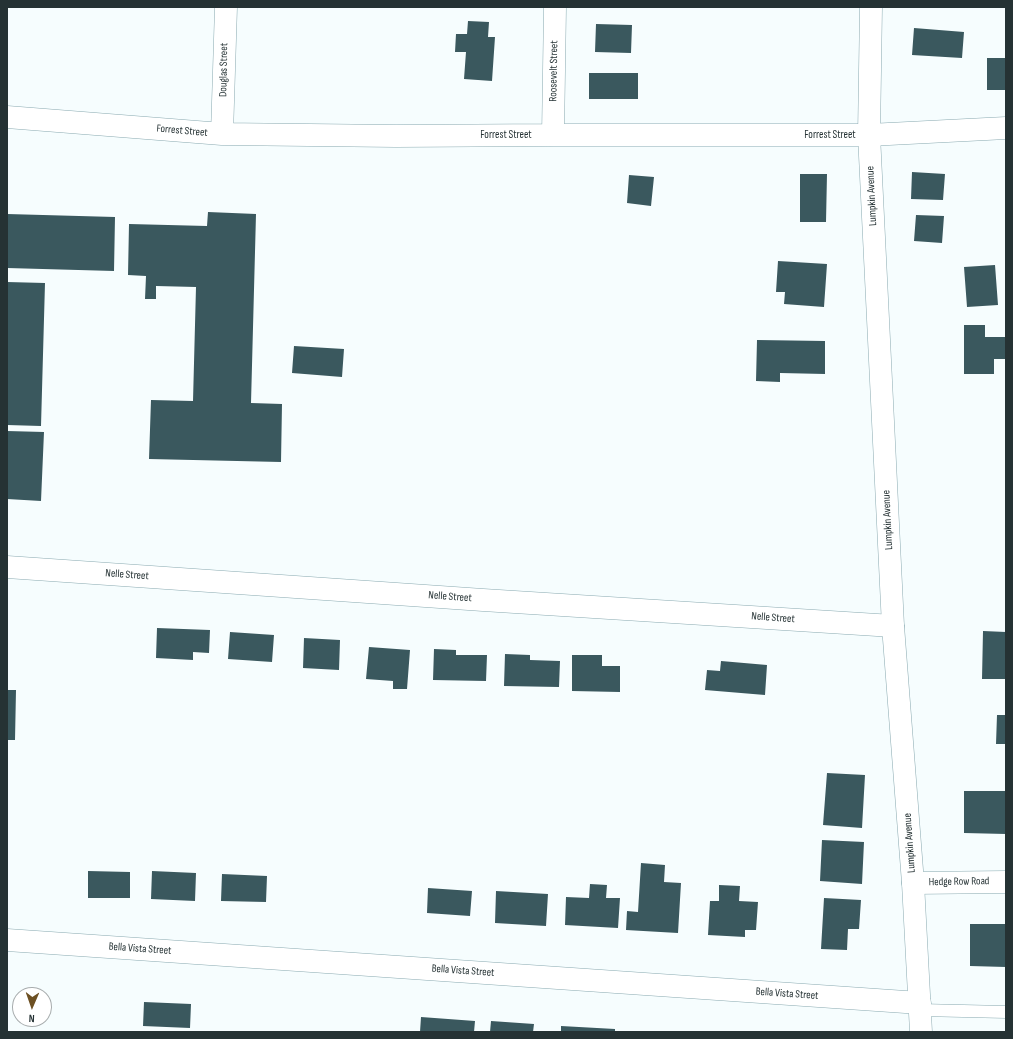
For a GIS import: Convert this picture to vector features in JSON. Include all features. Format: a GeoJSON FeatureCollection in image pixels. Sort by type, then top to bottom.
{"type":"FeatureCollection","features":[{"type":"Feature","properties":{"kind":"street","name":"Douglas Street"},"geometry":{"type":"LineString","coordinates":[[222,134],[226,7]]}},
{"type":"Feature","properties":{"kind":"street","name":"Roosevelt Street"},"geometry":{"type":"LineString","coordinates":[[553,135],[555,7]]}},
{"type":"Feature","properties":{"kind":"street","name":"Lumpkin Avenue"},"geometry":{"type":"LineString","coordinates":[[871,7],[869,136],[893,626],[912,883],[921,1032]]}},
{"type":"Feature","properties":{"kind":"street","name":"Forrest Street"},"geometry":{"type":"LineString","coordinates":[[7,117],[222,134],[396,136],[869,136],[1006,128]]}},
{"type":"Feature","properties":{"kind":"street","name":"Nelle Street"},"geometry":{"type":"LineString","coordinates":[[7,566],[483,600],[893,626]]}},
{"type":"Feature","properties":{"kind":"street","name":"Hedge Row Road"},"geometry":{"type":"LineString","coordinates":[[912,883],[1006,882]]}},
{"type":"Feature","properties":{"kind":"street","name":"Bella Vista Street"},"geometry":{"type":"LineString","coordinates":[[7,940],[920,1006]]}},
{"type":"Feature","properties":{"kind":"lane"},"geometry":{"type":"LineString","coordinates":[[920,1006],[1006,1012]]}},
{"type":"Feature","properties":{"kind":"building"},"geometry":{"type":"Polygon","coordinates":[[[468,21],[489,22],[488,37],[495,37],[492,81],[464,79],[466,52],[455,52],[456,34],[467,34],[468,21]]]}},
{"type":"Feature","properties":{"kind":"building"},"geometry":{"type":"Polygon","coordinates":[[[596,24],[632,25],[631,53],[595,52],[596,24]]]}},
{"type":"Feature","properties":{"kind":"building"},"geometry":{"type":"Polygon","coordinates":[[[914,28],[964,32],[962,58],[912,55],[914,28]]]}},
{"type":"Feature","properties":{"kind":"building"},"geometry":{"type":"Polygon","coordinates":[[[987,58],[1006,58],[1006,90],[987,90],[987,58]]]}},
{"type":"Feature","properties":{"kind":"building"},"geometry":{"type":"Polygon","coordinates":[[[589,73],[638,73],[638,99],[589,99],[589,73]]]}},
{"type":"Feature","properties":{"kind":"building"},"geometry":{"type":"Polygon","coordinates":[[[912,172],[945,174],[943,200],[911,199],[912,172]]]}},
{"type":"Feature","properties":{"kind":"building"},"geometry":{"type":"Polygon","coordinates":[[[800,174],[827,174],[826,222],[800,222],[800,174]]]}},
{"type":"Feature","properties":{"kind":"building"},"geometry":{"type":"Polygon","coordinates":[[[629,175],[654,177],[651,206],[627,203],[629,175]]]}},
{"type":"Feature","properties":{"kind":"building"},"geometry":{"type":"Polygon","coordinates":[[[208,212],[256,214],[251,403],[282,404],[281,462],[149,459],[151,400],[193,401],[196,287],[156,286],[156,299],[145,299],[146,276],[128,275],[129,224],[207,226],[208,212]]]}},
{"type":"Feature","properties":{"kind":"building"},"geometry":{"type":"Polygon","coordinates":[[[7,214],[115,217],[114,271],[7,268],[7,214]]]}},
{"type":"Feature","properties":{"kind":"building"},"geometry":{"type":"Polygon","coordinates":[[[916,215],[944,216],[942,243],[914,241],[916,215]]]}},
{"type":"Feature","properties":{"kind":"building"},"geometry":{"type":"Polygon","coordinates":[[[778,261],[827,264],[824,307],[784,304],[785,292],[776,292],[778,261]]]}},
{"type":"Feature","properties":{"kind":"building"},"geometry":{"type":"Polygon","coordinates":[[[995,265],[998,305],[967,307],[964,267],[995,265]]]}},
{"type":"Feature","properties":{"kind":"building"},"geometry":{"type":"Polygon","coordinates":[[[7,282],[45,283],[41,426],[7,425],[7,282]]]}},
{"type":"Feature","properties":{"kind":"building"},"geometry":{"type":"Polygon","coordinates":[[[964,325],[985,325],[985,337],[1006,337],[1006,359],[994,359],[994,374],[964,374],[964,325]]]}},
{"type":"Feature","properties":{"kind":"building"},"geometry":{"type":"Polygon","coordinates":[[[757,340],[825,341],[825,374],[780,373],[780,382],[756,381],[757,340]]]}},
{"type":"Feature","properties":{"kind":"building"},"geometry":{"type":"Polygon","coordinates":[[[294,346],[344,349],[342,377],[292,373],[294,346]]]}},
{"type":"Feature","properties":{"kind":"building"},"geometry":{"type":"Polygon","coordinates":[[[7,431],[44,432],[41,501],[7,499],[7,431]]]}},
{"type":"Feature","properties":{"kind":"building"},"geometry":{"type":"Polygon","coordinates":[[[157,628],[210,630],[209,653],[193,652],[193,660],[156,658],[157,628]]]}},
{"type":"Feature","properties":{"kind":"building"},"geometry":{"type":"Polygon","coordinates":[[[983,631],[1006,632],[1006,679],[982,679],[983,631]]]}},
{"type":"Feature","properties":{"kind":"building"},"geometry":{"type":"Polygon","coordinates":[[[230,632],[274,635],[272,662],[228,659],[230,632]]]}},
{"type":"Feature","properties":{"kind":"building"},"geometry":{"type":"Polygon","coordinates":[[[304,638],[340,640],[339,670],[303,668],[304,638]]]}},
{"type":"Feature","properties":{"kind":"building"},"geometry":{"type":"Polygon","coordinates":[[[369,647],[410,650],[407,689],[393,689],[393,681],[366,679],[369,647]]]}},
{"type":"Feature","properties":{"kind":"building"},"geometry":{"type":"Polygon","coordinates":[[[434,649],[456,650],[456,655],[487,655],[486,681],[433,680],[434,649]]]}},
{"type":"Feature","properties":{"kind":"building"},"geometry":{"type":"Polygon","coordinates":[[[505,654],[530,655],[530,660],[560,661],[559,687],[504,686],[505,654]]]}},
{"type":"Feature","properties":{"kind":"building"},"geometry":{"type":"Polygon","coordinates":[[[572,655],[602,655],[602,666],[620,666],[620,692],[572,691],[572,655]]]}},
{"type":"Feature","properties":{"kind":"building"},"geometry":{"type":"Polygon","coordinates":[[[721,661],[767,665],[765,695],[705,690],[707,670],[720,671],[721,661]]]}},
{"type":"Feature","properties":{"kind":"building"},"geometry":{"type":"Polygon","coordinates":[[[7,690],[16,690],[15,740],[7,740],[7,690]]]}},
{"type":"Feature","properties":{"kind":"building"},"geometry":{"type":"Polygon","coordinates":[[[997,715],[1006,715],[1006,744],[996,744],[997,715]]]}},
{"type":"Feature","properties":{"kind":"building"},"geometry":{"type":"Polygon","coordinates":[[[827,773],[865,775],[862,828],[823,825],[827,773]]]}},
{"type":"Feature","properties":{"kind":"building"},"geometry":{"type":"Polygon","coordinates":[[[964,791],[1006,791],[1006,834],[964,833],[964,791]]]}},
{"type":"Feature","properties":{"kind":"building"},"geometry":{"type":"Polygon","coordinates":[[[822,840],[864,842],[862,884],[820,881],[822,840]]]}},
{"type":"Feature","properties":{"kind":"building"},"geometry":{"type":"Polygon","coordinates":[[[641,863],[665,865],[664,882],[681,883],[678,933],[626,930],[627,911],[638,912],[641,863]]]}},
{"type":"Feature","properties":{"kind":"building"},"geometry":{"type":"Polygon","coordinates":[[[88,871],[130,872],[130,898],[88,898],[88,871]]]}},
{"type":"Feature","properties":{"kind":"building"},"geometry":{"type":"Polygon","coordinates":[[[152,871],[196,873],[195,901],[151,899],[152,871]]]}},
{"type":"Feature","properties":{"kind":"building"},"geometry":{"type":"Polygon","coordinates":[[[222,874],[267,876],[266,902],[221,901],[222,874]]]}},
{"type":"Feature","properties":{"kind":"building"},"geometry":{"type":"Polygon","coordinates":[[[590,884],[607,885],[606,898],[620,898],[618,928],[565,925],[566,897],[589,898],[590,884]]]}},
{"type":"Feature","properties":{"kind":"building"},"geometry":{"type":"Polygon","coordinates":[[[719,885],[740,886],[739,901],[758,902],[756,930],[745,930],[745,937],[708,935],[710,901],[719,901],[719,885]]]}},
{"type":"Feature","properties":{"kind":"building"},"geometry":{"type":"Polygon","coordinates":[[[428,888],[472,891],[470,916],[427,913],[428,888]]]}},
{"type":"Feature","properties":{"kind":"building"},"geometry":{"type":"Polygon","coordinates":[[[496,891],[548,894],[546,926],[495,923],[496,891]]]}},
{"type":"Feature","properties":{"kind":"building"},"geometry":{"type":"Polygon","coordinates":[[[824,898],[861,900],[859,929],[848,929],[847,950],[821,949],[824,898]]]}},
{"type":"Feature","properties":{"kind":"building"},"geometry":{"type":"Polygon","coordinates":[[[970,924],[1006,924],[1006,967],[970,966],[970,924]]]}},
{"type":"Feature","properties":{"kind":"building"},"geometry":{"type":"Polygon","coordinates":[[[144,1002],[191,1004],[190,1028],[143,1026],[144,1002]]]}},
{"type":"Feature","properties":{"kind":"building"},"geometry":{"type":"Polygon","coordinates":[[[421,1017],[475,1021],[474,1032],[420,1032],[421,1017]]]}},
{"type":"Feature","properties":{"kind":"building"},"geometry":{"type":"Polygon","coordinates":[[[491,1021],[534,1024],[533,1032],[490,1032],[491,1021]]]}},
{"type":"Feature","properties":{"kind":"building"},"geometry":{"type":"Polygon","coordinates":[[[561,1026],[615,1029],[615,1032],[561,1032],[561,1026]]]}}]}
